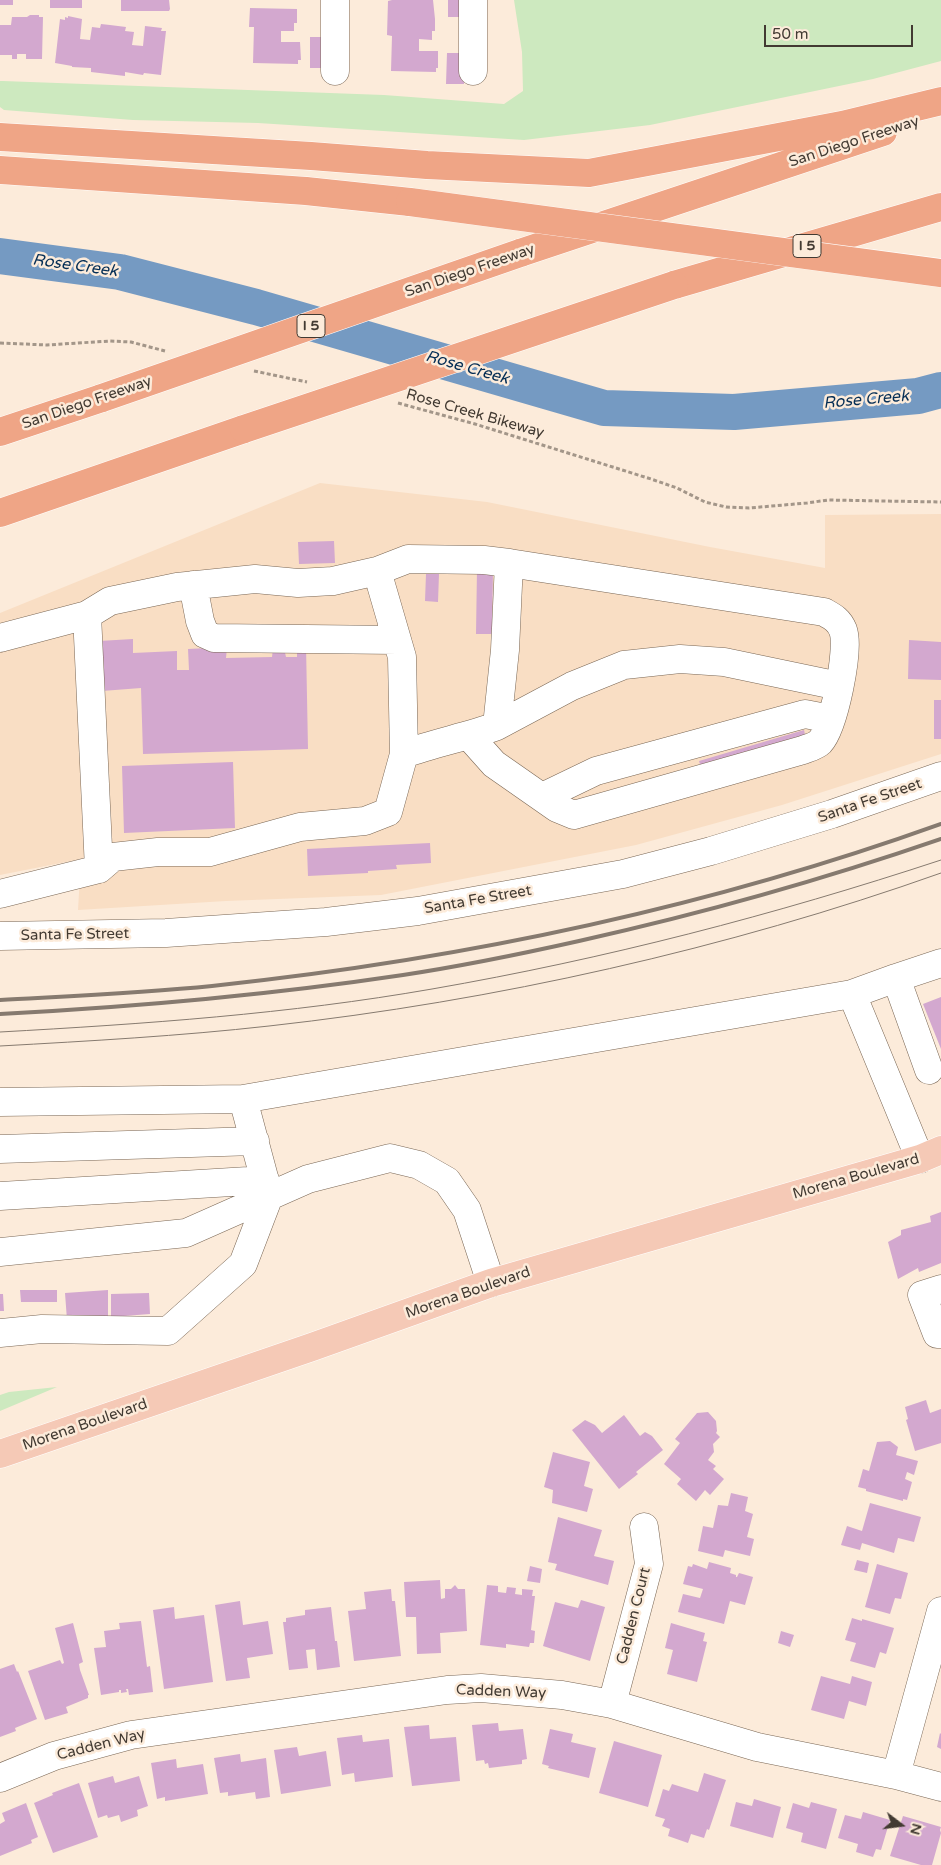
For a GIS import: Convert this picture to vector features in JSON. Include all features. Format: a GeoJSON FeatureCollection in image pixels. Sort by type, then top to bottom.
{"type":"FeatureCollection","features":[{"type":"Feature","properties":{"kind":"highway"},"geometry":{"type":"LineString","coordinates":[[0,137],[427,165],[589,173],[842,125],[941,101]]}},
{"type":"Feature","properties":{"kind":"highway","name":"San Diego Freeway"},"geometry":{"type":"LineString","coordinates":[[0,432],[520,253],[941,112]]}},
{"type":"Feature","properties":{"kind":"highway"},"geometry":{"type":"LineString","coordinates":[[0,170],[306,191],[410,202],[941,273]]}},
{"type":"Feature","properties":{"kind":"highway","name":"I 5"},"geometry":{"type":"LineString","coordinates":[[0,513],[674,284],[941,207]]}},
{"type":"Feature","properties":{"kind":"main road","name":"Morena Boulevard"},"geometry":{"type":"LineString","coordinates":[[0,1454],[312,1347],[491,1283],[930,1154]]}},
{"type":"Feature","properties":{"kind":"street"},"geometry":{"type":"LineString","coordinates":[[335,0],[335,71]]}},
{"type":"Feature","properties":{"kind":"street"},"geometry":{"type":"LineString","coordinates":[[473,0],[473,71]]}},
{"type":"Feature","properties":{"kind":"street"},"geometry":{"type":"LineString","coordinates":[[0,638],[87,615],[110,601],[193,585],[255,579],[298,583],[333,581],[377,571],[408,558],[509,562],[824,612],[837,620],[844,632],[844,658],[839,686],[828,730],[819,743],[803,750],[574,815],[557,808],[494,764],[469,736]]}},
{"type":"Feature","properties":{"kind":"street"},"geometry":{"type":"LineString","coordinates":[[496,726],[505,650],[509,562]]}},
{"type":"Feature","properties":{"kind":"street"},"geometry":{"type":"LineString","coordinates":[[0,894],[99,869],[113,857],[158,852],[210,852],[300,827],[365,821],[388,812],[404,754],[402,658],[377,571]]}},
{"type":"Feature","properties":{"kind":"street"},"geometry":{"type":"LineString","coordinates":[[193,585],[200,620],[205,634],[214,638],[397,640]]}},
{"type":"Feature","properties":{"kind":"street"},"geometry":{"type":"LineString","coordinates":[[87,615],[99,869]]}},
{"type":"Feature","properties":{"kind":"street"},"geometry":{"type":"LineString","coordinates":[[404,754],[422,747],[469,736],[496,726],[572,686],[624,664],[680,659],[724,662],[839,686]]}},
{"type":"Feature","properties":{"kind":"street"},"geometry":{"type":"LineString","coordinates":[[542,798],[596,771],[786,719],[805,714],[831,719]]}},
{"type":"Feature","properties":{"kind":"street","name":"Santa Fe Street"},"geometry":{"type":"LineString","coordinates":[[0,936],[166,933],[326,922],[427,909],[623,874],[711,851],[832,814],[941,776]]}},
{"type":"Feature","properties":{"kind":"street"},"geometry":{"type":"LineString","coordinates":[[0,1102],[243,1098],[852,994],[941,963]]}},
{"type":"Feature","properties":{"kind":"street"},"geometry":{"type":"LineString","coordinates":[[896,978],[929,1070]]}},
{"type":"Feature","properties":{"kind":"street"},"geometry":{"type":"LineString","coordinates":[[852,994],[930,1154]]}},
{"type":"Feature","properties":{"kind":"street"},"geometry":{"type":"LineString","coordinates":[[0,1333],[42,1329],[168,1331],[243,1264],[267,1188],[243,1098]]}},
{"type":"Feature","properties":{"kind":"street"},"geometry":{"type":"LineString","coordinates":[[0,1149],[255,1141]]}},
{"type":"Feature","properties":{"kind":"street"},"geometry":{"type":"LineString","coordinates":[[0,1196],[267,1188],[390,1158],[418,1165],[447,1181],[467,1210],[491,1283]]}},
{"type":"Feature","properties":{"kind":"street"},"geometry":{"type":"LineString","coordinates":[[0,1252],[186,1233],[267,1188]]}},
{"type":"Feature","properties":{"kind":"street"},"geometry":{"type":"LineString","coordinates":[[941,1290],[922,1295],[937,1334],[941,1334]]}},
{"type":"Feature","properties":{"kind":"street","name":"Cadden Court"},"geometry":{"type":"LineString","coordinates":[[612,1704],[649,1564],[644,1527]]}},
{"type":"Feature","properties":{"kind":"street"},"geometry":{"type":"LineString","coordinates":[[896,1775],[941,1611]]}},
{"type":"Feature","properties":{"kind":"street","name":"Cadden Way"},"geometry":{"type":"LineString","coordinates":[[0,1778],[54,1756],[131,1735],[447,1690],[481,1688],[562,1695],[612,1704],[757,1747],[896,1775],[941,1787]]}},
{"type":"Feature","properties":{"kind":"path"},"geometry":{"type":"LineString","coordinates":[[0,343],[47,345],[110,340],[131,342],[172,352]]}},
{"type":"Feature","properties":{"kind":"path"},"geometry":{"type":"LineString","coordinates":[[248,369],[316,384]]}},
{"type":"Feature","properties":{"kind":"path","name":"Rose Creek Bikeway"},"geometry":{"type":"LineString","coordinates":[[393,402],[475,424],[651,479],[677,488],[705,502],[726,507],[749,508],[828,500],[941,502]]}},
{"type":"Feature","properties":{"kind":"shaded area"},"geometry":{"type":"Polygon","coordinates":[[[320,483],[487,502],[825,568],[825,515],[941,514],[941,754],[782,805],[636,845],[381,895],[226,901],[78,910],[81,859],[0,875],[0,613],[320,483]]]}},
{"type":"Feature","properties":{"kind":"green space"},"geometry":{"type":"Polygon","coordinates":[[[514,0],[941,0],[941,61],[873,79],[650,125],[524,140],[258,123],[133,120],[4,110],[0,107],[0,81],[384,95],[504,104],[523,91],[522,52],[514,0]]]}},
{"type":"Feature","properties":{"kind":"green space"},"geometry":{"type":"Polygon","coordinates":[[[57,1387],[0,1411],[0,1395],[9,1392],[57,1387]]]}},
{"type":"Feature","properties":{"kind":"building"},"geometry":{"type":"Polygon","coordinates":[[[0,0],[13,0],[13,5],[0,5],[0,0]]]}},
{"type":"Feature","properties":{"kind":"building"},"geometry":{"type":"Polygon","coordinates":[[[50,0],[82,0],[82,8],[50,8],[50,0]]]}},
{"type":"Feature","properties":{"kind":"building"},"geometry":{"type":"Polygon","coordinates":[[[121,0],[169,0],[170,9],[169,11],[121,11],[121,0]]]}},
{"type":"Feature","properties":{"kind":"building"},"geometry":{"type":"Polygon","coordinates":[[[433,0],[435,31],[432,31],[432,40],[419,39],[419,51],[438,51],[438,68],[436,68],[436,72],[391,71],[392,36],[387,35],[388,1],[433,0]]]}},
{"type":"Feature","properties":{"kind":"building"},"geometry":{"type":"Polygon","coordinates":[[[448,0],[465,0],[465,17],[448,17],[448,0]]]}},
{"type":"Feature","properties":{"kind":"building"},"geometry":{"type":"Polygon","coordinates":[[[250,8],[297,9],[297,23],[294,23],[294,31],[281,31],[281,42],[300,42],[301,60],[298,60],[298,64],[253,63],[254,27],[249,27],[250,8]]]}},
{"type":"Feature","properties":{"kind":"building"},"geometry":{"type":"Polygon","coordinates":[[[30,15],[43,17],[42,59],[26,59],[26,54],[17,54],[17,59],[12,59],[12,55],[0,55],[0,25],[11,25],[12,17],[27,17],[30,15]]]}},
{"type":"Feature","properties":{"kind":"building"},"geometry":{"type":"Polygon","coordinates":[[[68,16],[82,19],[80,39],[90,40],[92,27],[100,28],[101,24],[110,25],[126,27],[125,31],[134,32],[132,45],[143,46],[145,26],[162,28],[161,31],[166,31],[161,75],[125,72],[125,76],[91,72],[91,68],[72,67],[55,63],[60,19],[65,20],[65,17],[68,18],[68,16]]]}},
{"type":"Feature","properties":{"kind":"building"},"geometry":{"type":"Polygon","coordinates":[[[310,37],[327,37],[327,68],[310,68],[310,37]]]}},
{"type":"Feature","properties":{"kind":"building"},"geometry":{"type":"Polygon","coordinates":[[[447,53],[464,53],[464,84],[446,84],[447,53]]]}},
{"type":"Feature","properties":{"kind":"building"},"geometry":{"type":"Polygon","coordinates":[[[334,541],[335,563],[299,564],[298,542],[334,541]]]}},
{"type":"Feature","properties":{"kind":"building"},"geometry":{"type":"Polygon","coordinates":[[[477,569],[493,570],[492,634],[476,634],[477,569]]]}},
{"type":"Feature","properties":{"kind":"building"},"geometry":{"type":"Polygon","coordinates":[[[426,574],[439,574],[438,602],[425,601],[426,574]]]}},
{"type":"Feature","properties":{"kind":"building"},"geometry":{"type":"Polygon","coordinates":[[[133,639],[133,653],[177,651],[177,670],[189,670],[188,649],[227,647],[226,658],[272,657],[273,648],[284,648],[286,657],[297,657],[297,646],[306,645],[308,749],[143,754],[141,688],[102,691],[99,641],[133,639]]]}},
{"type":"Feature","properties":{"kind":"building"},"geometry":{"type":"Polygon","coordinates":[[[909,640],[941,642],[941,680],[908,679],[909,640]]]}},
{"type":"Feature","properties":{"kind":"building"},"geometry":{"type":"Polygon","coordinates":[[[934,700],[941,700],[941,739],[934,739],[934,700]]]}},
{"type":"Feature","properties":{"kind":"building"},"geometry":{"type":"Polygon","coordinates":[[[804,730],[806,739],[702,771],[699,761],[804,730]]]}},
{"type":"Feature","properties":{"kind":"building"},"geometry":{"type":"Polygon","coordinates":[[[233,762],[235,828],[124,833],[122,766],[233,762]]]}},
{"type":"Feature","properties":{"kind":"building"},"geometry":{"type":"Polygon","coordinates":[[[430,843],[431,863],[396,865],[397,869],[368,871],[368,873],[308,876],[307,849],[430,843]]]}},
{"type":"Feature","properties":{"kind":"building"},"geometry":{"type":"Polygon","coordinates":[[[941,997],[941,1049],[923,1004],[941,997]]]}},
{"type":"Feature","properties":{"kind":"building"},"geometry":{"type":"Polygon","coordinates":[[[941,1212],[941,1263],[919,1272],[918,1268],[898,1279],[888,1242],[901,1235],[901,1230],[931,1222],[930,1216],[941,1212]]]}},
{"type":"Feature","properties":{"kind":"building"},"geometry":{"type":"Polygon","coordinates":[[[20,1290],[57,1290],[57,1302],[21,1302],[20,1290]]]}},
{"type":"Feature","properties":{"kind":"building"},"geometry":{"type":"Polygon","coordinates":[[[108,1290],[108,1319],[67,1320],[65,1293],[108,1290]]]}},
{"type":"Feature","properties":{"kind":"building"},"geometry":{"type":"Polygon","coordinates":[[[149,1293],[150,1314],[111,1317],[111,1294],[149,1293]]]}},
{"type":"Feature","properties":{"kind":"building"},"geometry":{"type":"Polygon","coordinates":[[[0,1294],[3,1294],[4,1311],[0,1311],[0,1294]]]}},
{"type":"Feature","properties":{"kind":"building"},"geometry":{"type":"Polygon","coordinates":[[[926,1400],[930,1413],[941,1409],[941,1443],[915,1451],[906,1420],[908,1419],[905,1407],[926,1400]]]}},
{"type":"Feature","properties":{"kind":"building"},"geometry":{"type":"Polygon","coordinates":[[[708,1412],[716,1421],[716,1433],[720,1437],[713,1444],[714,1452],[708,1460],[716,1466],[713,1469],[724,1479],[710,1495],[705,1490],[696,1501],[677,1484],[681,1479],[664,1464],[680,1443],[675,1439],[697,1413],[708,1412]]]}},
{"type":"Feature","properties":{"kind":"building"},"geometry":{"type":"Polygon","coordinates":[[[624,1415],[640,1436],[645,1432],[652,1436],[663,1450],[619,1489],[572,1430],[585,1420],[595,1425],[602,1433],[624,1415]]]}},
{"type":"Feature","properties":{"kind":"building"},"geometry":{"type":"Polygon","coordinates":[[[890,1441],[898,1447],[896,1455],[918,1461],[914,1475],[907,1472],[905,1479],[912,1482],[907,1500],[903,1499],[903,1501],[858,1487],[863,1469],[869,1471],[877,1442],[890,1441]]]}},
{"type":"Feature","properties":{"kind":"building"},"geometry":{"type":"Polygon","coordinates":[[[553,1452],[590,1462],[584,1486],[593,1489],[587,1512],[552,1503],[553,1490],[544,1487],[553,1452]]]}},
{"type":"Feature","properties":{"kind":"building"},"geometry":{"type":"Polygon","coordinates":[[[731,1493],[748,1497],[745,1511],[753,1514],[747,1537],[754,1539],[750,1556],[725,1550],[723,1557],[698,1551],[703,1526],[713,1528],[718,1505],[728,1506],[731,1493]]]}},
{"type":"Feature","properties":{"kind":"building"},"geometry":{"type":"Polygon","coordinates":[[[870,1503],[921,1517],[914,1542],[898,1538],[894,1553],[862,1543],[860,1550],[841,1545],[847,1526],[862,1531],[870,1503]]]}},
{"type":"Feature","properties":{"kind":"building"},"geometry":{"type":"Polygon","coordinates":[[[558,1517],[602,1530],[594,1556],[614,1561],[608,1585],[555,1570],[557,1564],[548,1562],[558,1517]]]}},
{"type":"Feature","properties":{"kind":"building"},"geometry":{"type":"Polygon","coordinates":[[[857,1560],[869,1563],[867,1573],[854,1570],[857,1560]]]}},
{"type":"Feature","properties":{"kind":"building"},"geometry":{"type":"Polygon","coordinates":[[[709,1562],[731,1568],[730,1573],[736,1575],[736,1577],[739,1573],[753,1577],[745,1605],[730,1601],[724,1624],[678,1612],[683,1594],[700,1598],[703,1589],[683,1584],[688,1566],[692,1567],[693,1564],[707,1569],[709,1562]]]}},
{"type":"Feature","properties":{"kind":"building"},"geometry":{"type":"Polygon","coordinates":[[[877,1564],[908,1573],[901,1599],[895,1598],[890,1614],[865,1607],[877,1564]]]}},
{"type":"Feature","properties":{"kind":"building"},"geometry":{"type":"Polygon","coordinates":[[[530,1566],[542,1569],[540,1583],[527,1581],[530,1566]]]}},
{"type":"Feature","properties":{"kind":"building"},"geometry":{"type":"Polygon","coordinates":[[[440,1580],[441,1599],[445,1598],[445,1589],[451,1589],[455,1585],[458,1589],[465,1589],[467,1631],[440,1633],[441,1653],[417,1654],[416,1617],[406,1617],[404,1582],[440,1580]]]}},
{"type":"Feature","properties":{"kind":"building"},"geometry":{"type":"Polygon","coordinates":[[[487,1585],[498,1586],[498,1592],[506,1593],[507,1587],[516,1588],[515,1594],[522,1595],[522,1589],[533,1590],[532,1596],[535,1596],[531,1630],[535,1631],[534,1643],[530,1643],[529,1647],[506,1644],[506,1648],[480,1645],[487,1585]]]}},
{"type":"Feature","properties":{"kind":"building"},"geometry":{"type":"Polygon","coordinates":[[[391,1589],[392,1601],[395,1601],[401,1656],[354,1661],[348,1611],[366,1609],[364,1592],[391,1589]]]}},
{"type":"Feature","properties":{"kind":"building"},"geometry":{"type":"Polygon","coordinates":[[[581,1600],[605,1607],[590,1661],[543,1646],[555,1602],[578,1608],[581,1600]]]}},
{"type":"Feature","properties":{"kind":"building"},"geometry":{"type":"Polygon","coordinates":[[[240,1601],[243,1625],[268,1621],[273,1654],[247,1658],[250,1678],[226,1681],[215,1605],[240,1601]]]}},
{"type":"Feature","properties":{"kind":"building"},"geometry":{"type":"Polygon","coordinates":[[[174,1607],[175,1619],[204,1615],[213,1682],[164,1689],[153,1610],[174,1607]]]}},
{"type":"Feature","properties":{"kind":"building"},"geometry":{"type":"Polygon","coordinates":[[[331,1607],[340,1667],[317,1670],[315,1649],[306,1650],[308,1668],[289,1670],[283,1622],[286,1622],[286,1618],[305,1615],[305,1610],[331,1607]]]}},
{"type":"Feature","properties":{"kind":"building"},"geometry":{"type":"Polygon","coordinates":[[[852,1618],[894,1628],[886,1654],[880,1652],[875,1668],[850,1661],[856,1643],[845,1640],[852,1618]]]}},
{"type":"Feature","properties":{"kind":"building"},"geometry":{"type":"Polygon","coordinates":[[[141,1621],[147,1667],[150,1666],[153,1692],[129,1695],[128,1689],[126,1689],[127,1692],[121,1693],[121,1690],[119,1690],[119,1692],[101,1695],[94,1648],[106,1647],[104,1631],[120,1629],[119,1623],[141,1621]]]}},
{"type":"Feature","properties":{"kind":"building"},"geometry":{"type":"Polygon","coordinates":[[[73,1623],[83,1662],[79,1664],[80,1670],[89,1695],[88,1698],[66,1707],[68,1713],[45,1720],[28,1671],[60,1660],[62,1664],[64,1663],[55,1628],[73,1623]]]}},
{"type":"Feature","properties":{"kind":"building"},"geometry":{"type":"Polygon","coordinates":[[[671,1623],[705,1633],[703,1641],[707,1642],[697,1682],[667,1674],[673,1650],[665,1648],[671,1623]]]}},
{"type":"Feature","properties":{"kind":"building"},"geometry":{"type":"Polygon","coordinates":[[[781,1631],[794,1635],[790,1647],[778,1643],[781,1631]]]}},
{"type":"Feature","properties":{"kind":"building"},"geometry":{"type":"Polygon","coordinates":[[[14,1664],[37,1719],[15,1728],[16,1731],[0,1737],[0,1669],[14,1664]]]}},
{"type":"Feature","properties":{"kind":"building"},"geometry":{"type":"Polygon","coordinates":[[[821,1676],[850,1684],[852,1676],[872,1682],[866,1706],[849,1701],[844,1719],[811,1710],[821,1676]]]}},
{"type":"Feature","properties":{"kind":"building"},"geometry":{"type":"Polygon","coordinates":[[[498,1723],[499,1731],[523,1729],[527,1759],[522,1760],[522,1764],[489,1768],[488,1763],[485,1764],[484,1760],[476,1761],[472,1725],[498,1723]]]}},
{"type":"Feature","properties":{"kind":"building"},"geometry":{"type":"Polygon","coordinates":[[[429,1725],[430,1739],[456,1737],[460,1781],[412,1786],[404,1727],[429,1725]]]}},
{"type":"Feature","properties":{"kind":"building"},"geometry":{"type":"Polygon","coordinates":[[[550,1729],[573,1734],[571,1742],[596,1748],[589,1778],[548,1768],[549,1766],[542,1764],[550,1729]]]}},
{"type":"Feature","properties":{"kind":"building"},"geometry":{"type":"Polygon","coordinates":[[[941,1734],[941,1749],[937,1747],[941,1734]]]}},
{"type":"Feature","properties":{"kind":"building"},"geometry":{"type":"Polygon","coordinates":[[[362,1735],[363,1742],[389,1739],[393,1777],[355,1782],[354,1773],[342,1775],[337,1738],[362,1735]]]}},
{"type":"Feature","properties":{"kind":"building"},"geometry":{"type":"Polygon","coordinates":[[[614,1741],[662,1755],[648,1807],[599,1793],[614,1741]]]}},
{"type":"Feature","properties":{"kind":"building"},"geometry":{"type":"Polygon","coordinates":[[[297,1747],[299,1756],[326,1751],[331,1786],[281,1794],[274,1750],[297,1747]]]}},
{"type":"Feature","properties":{"kind":"building"},"geometry":{"type":"Polygon","coordinates":[[[240,1754],[241,1762],[266,1758],[270,1797],[256,1799],[255,1792],[228,1796],[228,1792],[220,1793],[214,1758],[240,1754]]]}},
{"type":"Feature","properties":{"kind":"building"},"geometry":{"type":"Polygon","coordinates":[[[176,1759],[177,1768],[203,1764],[208,1794],[165,1801],[165,1797],[157,1799],[151,1763],[176,1759]]]}},
{"type":"Feature","properties":{"kind":"building"},"geometry":{"type":"Polygon","coordinates":[[[704,1773],[726,1780],[709,1830],[707,1829],[704,1838],[691,1834],[688,1843],[668,1836],[670,1829],[662,1826],[665,1819],[655,1816],[663,1789],[669,1791],[672,1784],[698,1792],[704,1773]]]}},
{"type":"Feature","properties":{"kind":"building"},"geometry":{"type":"Polygon","coordinates":[[[113,1776],[115,1783],[139,1776],[148,1806],[137,1810],[138,1816],[121,1822],[119,1815],[108,1818],[107,1815],[98,1818],[88,1783],[113,1776]]]}},
{"type":"Feature","properties":{"kind":"building"},"geometry":{"type":"Polygon","coordinates":[[[79,1783],[98,1837],[53,1853],[34,1803],[53,1795],[52,1793],[79,1783]]]}},
{"type":"Feature","properties":{"kind":"building"},"geometry":{"type":"Polygon","coordinates":[[[754,1799],[781,1807],[773,1838],[730,1826],[736,1802],[752,1806],[754,1799]]]}},
{"type":"Feature","properties":{"kind":"building"},"geometry":{"type":"Polygon","coordinates":[[[811,1802],[837,1809],[826,1849],[801,1842],[803,1833],[786,1828],[793,1803],[809,1808],[811,1802]]]}},
{"type":"Feature","properties":{"kind":"building"},"geometry":{"type":"Polygon","coordinates":[[[26,1803],[38,1837],[31,1840],[32,1843],[0,1856],[0,1824],[5,1821],[2,1813],[26,1803]]]}},
{"type":"Feature","properties":{"kind":"building"},"geometry":{"type":"Polygon","coordinates":[[[863,1812],[890,1820],[881,1850],[876,1849],[873,1857],[856,1852],[858,1844],[838,1838],[845,1815],[861,1819],[863,1812]]]}},
{"type":"Feature","properties":{"kind":"building"},"geometry":{"type":"Polygon","coordinates":[[[903,1816],[941,1827],[932,1865],[921,1865],[890,1856],[903,1816]]]}},
{"type":"Feature","properties":{"kind":"waterway","name":"Rose Creek"},"geometry":{"type":"LineString","coordinates":[[0,256],[120,272],[256,307],[604,408],[734,412],[918,396],[941,390]]}},
{"type":"Feature","properties":{"kind":"tram line"},"geometry":{"type":"LineString","coordinates":[[0,1032],[216,1017],[324,1005],[432,989],[561,964],[689,934],[815,899],[941,860]]}},
{"type":"Feature","properties":{"kind":"tram line"},"geometry":{"type":"LineString","coordinates":[[0,1046],[236,1030],[354,1015],[525,987],[610,969],[778,925],[941,873]]}},
{"type":"Feature","properties":{"kind":"railway"},"geometry":{"type":"LineString","coordinates":[[0,1000],[212,986],[397,962],[490,945],[581,927],[763,881],[853,854],[941,824]]}},
{"type":"Feature","properties":{"kind":"railway"},"geometry":{"type":"LineString","coordinates":[[0,1014],[152,1004],[252,994],[353,982],[469,964],[579,941],[716,908],[806,882],[941,839]]}}]}
